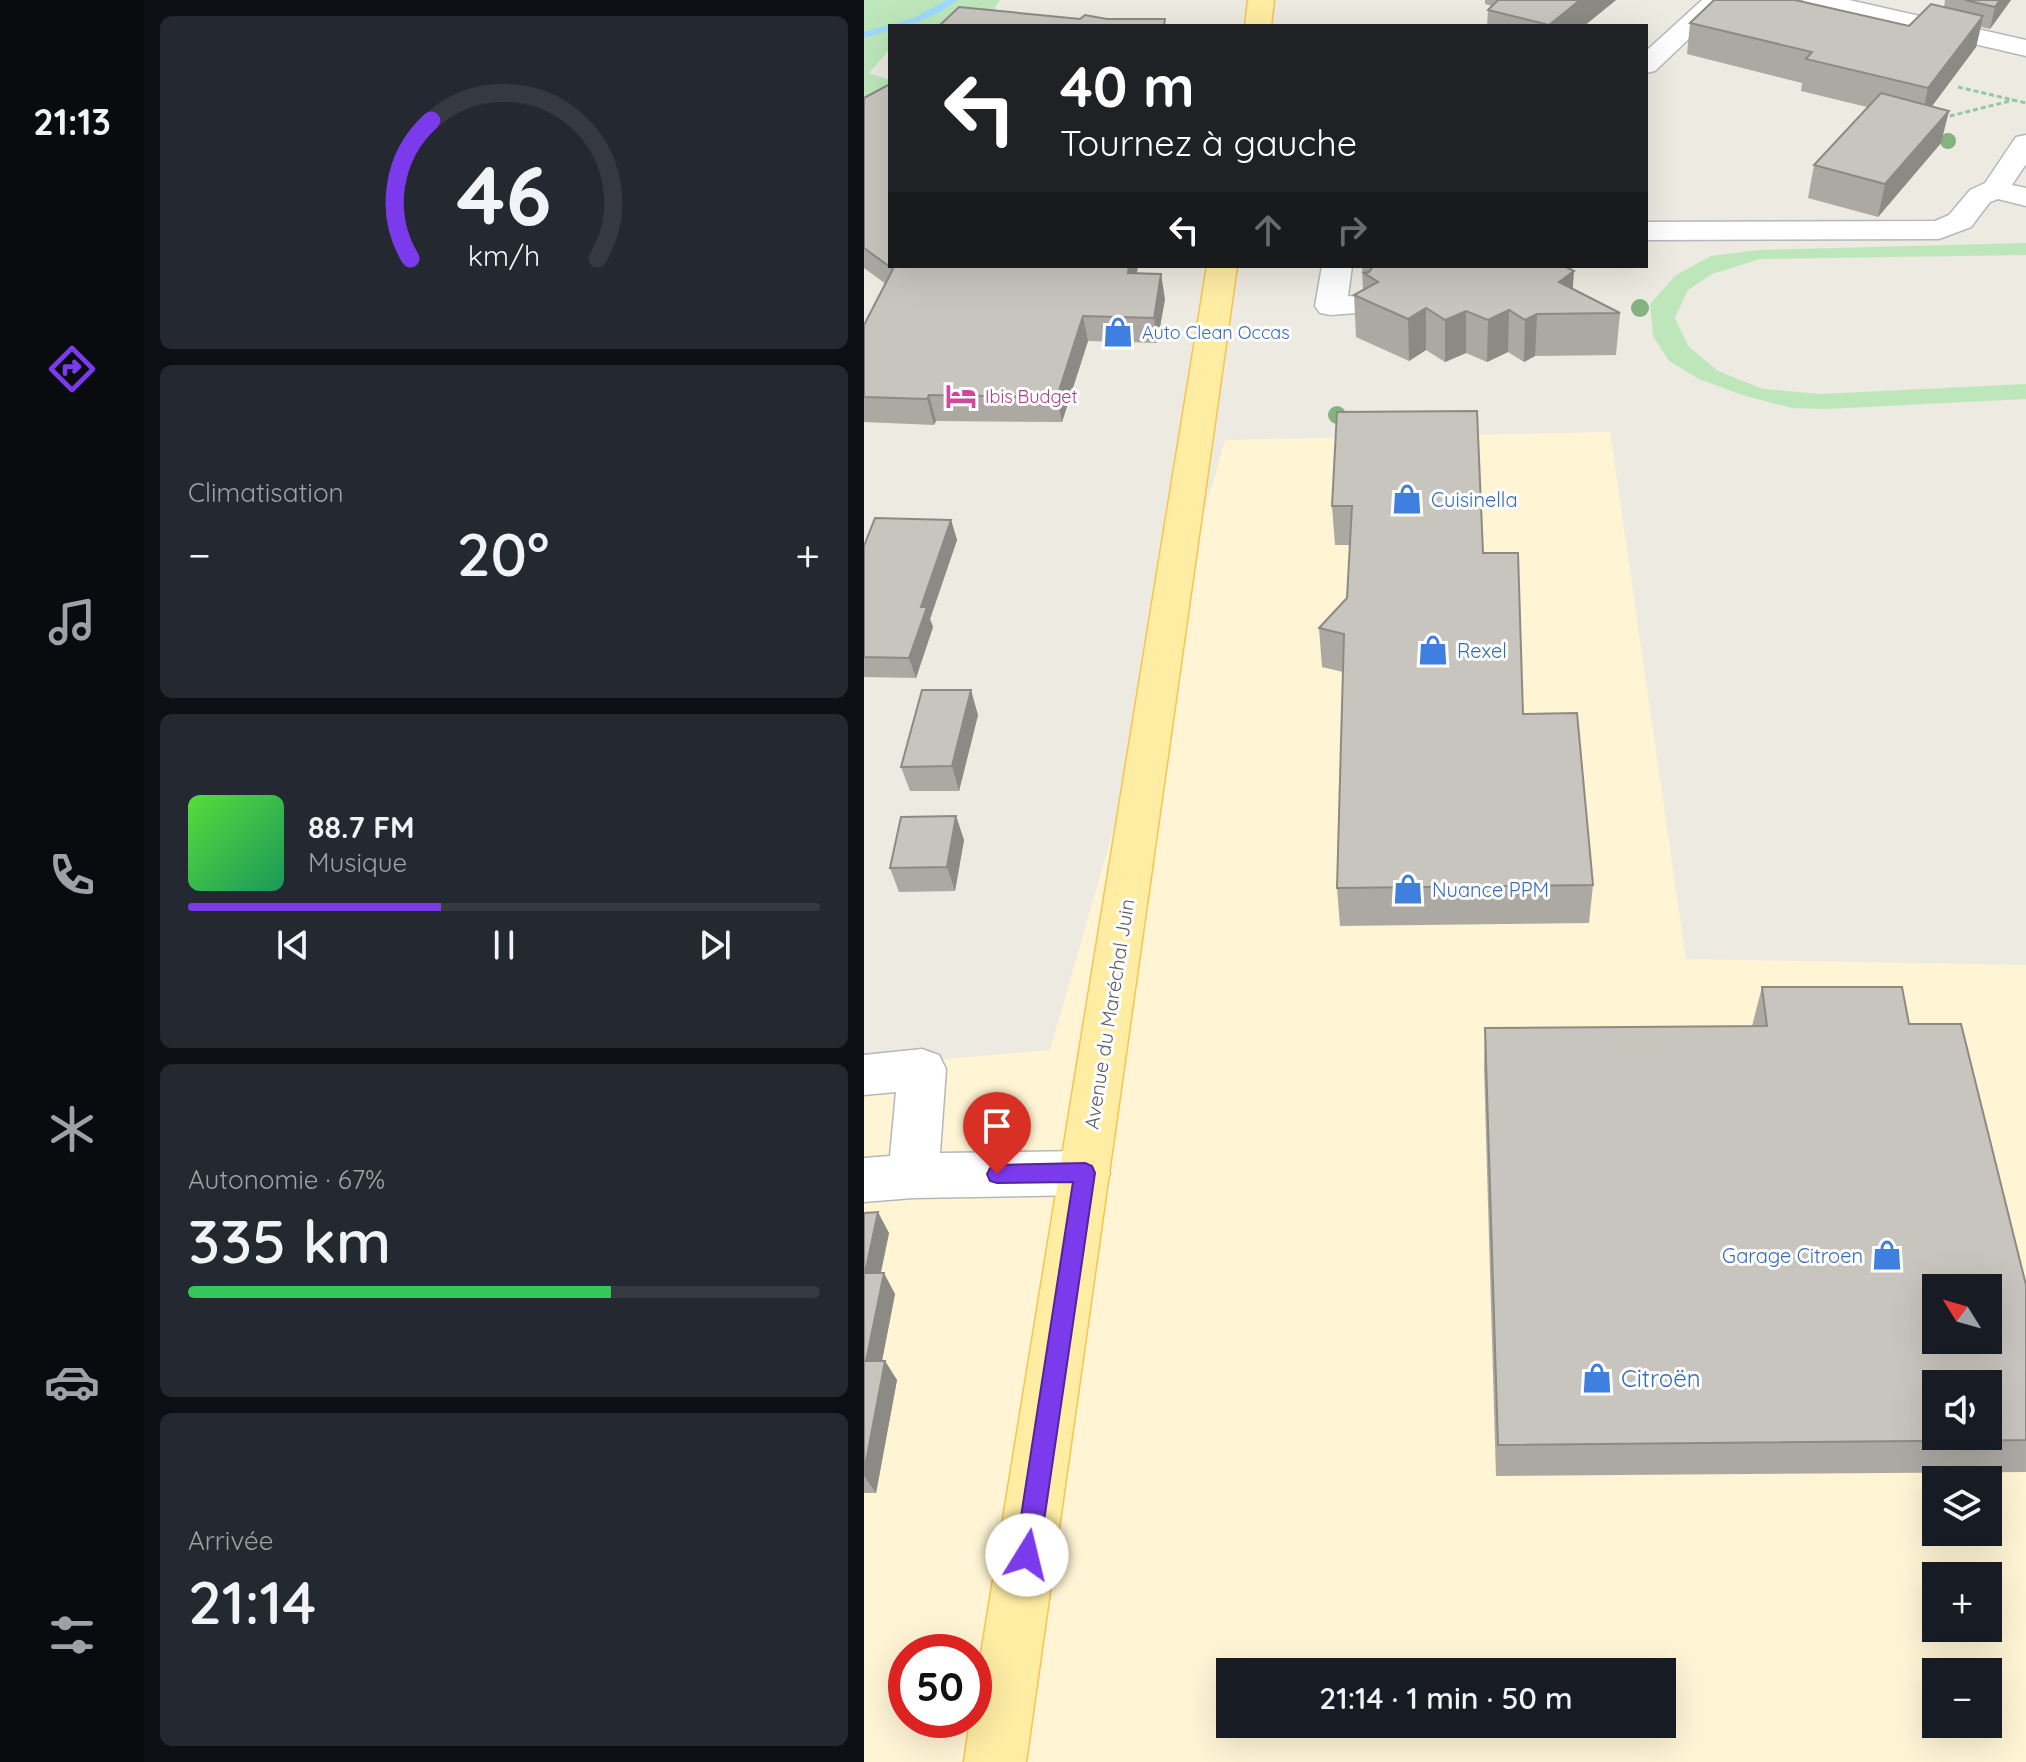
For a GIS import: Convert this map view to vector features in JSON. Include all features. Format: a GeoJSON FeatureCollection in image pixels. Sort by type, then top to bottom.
{"type":"FeatureCollection","features":[{"type":"Feature","properties":{"kind":"main road"},"geometry":{"type":"LineString","coordinates":[[1258,24],[1261,0]]}},
{"type":"Feature","properties":{"kind":"main road","name":"Avenue du Maréchal Juin"},"geometry":{"type":"LineString","coordinates":[[995,1762],[1222,268]]}},
{"type":"Feature","properties":{"kind":"street"},"geometry":{"type":"LineString","coordinates":[[1648,63],[1717,0]]}},
{"type":"Feature","properties":{"kind":"street"},"geometry":{"type":"LineString","coordinates":[[1816,0],[2026,48]]}},
{"type":"Feature","properties":{"kind":"street"},"geometry":{"type":"LineString","coordinates":[[1648,231],[1939,230],[1960,221],[1980,196],[1995,189],[2026,143]]}},
{"type":"Feature","properties":{"kind":"street"},"geometry":{"type":"LineString","coordinates":[[1995,189],[2026,197]]}},
{"type":"Feature","properties":{"kind":"street"},"geometry":{"type":"LineString","coordinates":[[1337,268],[1331,306],[1357,305]]}},
{"type":"Feature","properties":{"kind":"street"},"geometry":{"type":"LineString","coordinates":[[864,1075],[922,1069],[913,1176]]}},
{"type":"Feature","properties":{"kind":"street"},"geometry":{"type":"LineString","coordinates":[[864,1180],[913,1176],[1085,1173]]}},
{"type":"Feature","properties":{"kind":"street"},"geometry":{"type":"LineString","coordinates":[[1018,1616],[1021,1762]]}},
{"type":"Feature","properties":{"kind":"path"},"geometry":{"type":"LineString","coordinates":[[1958,87],[2026,103]]}},
{"type":"Feature","properties":{"kind":"path"},"geometry":{"type":"LineString","coordinates":[[1930,118],[2014,100]]}},
{"type":"Feature","properties":{"kind":"shaded area"},"geometry":{"type":"Polygon","coordinates":[[[1610,432],[1686,959],[2026,965],[2026,1762],[864,1762],[864,1066],[1050,1050],[1225,440],[1610,432]]]}},
{"type":"Feature","properties":{"kind":"green space"},"geometry":{"type":"Polygon","coordinates":[[[864,0],[1000,0],[987,20],[956,24],[888,24],[888,51],[869,73],[888,79],[888,95],[864,104],[864,0]]]}},
{"type":"Feature","properties":{"kind":"green space"},"geometry":{"type":"Polygon","coordinates":[[[2026,243],[2026,255],[1760,259],[1712,274],[1688,290],[1675,318],[1688,346],[1718,371],[1763,389],[1821,394],[2026,384],[2026,399],[1792,408],[1742,395],[1699,379],[1669,361],[1653,336],[1650,304],[1676,275],[1711,256],[1758,250],[2026,243]]]}},
{"type":"Feature","properties":{"kind":"building"},"geometry":{"type":"Polygon","coordinates":[[[1498,0],[1580,0],[1550,24],[1488,10],[1498,0]]]}},
{"type":"Feature","properties":{"kind":"building"},"geometry":{"type":"Polygon","coordinates":[[[1714,0],[1795,0],[1909,26],[1931,4],[1983,16],[1928,88],[1806,59],[1812,52],[1690,23],[1714,0]]]}},
{"type":"Feature","properties":{"kind":"building"},"geometry":{"type":"Polygon","coordinates":[[[1965,0],[2000,0],[1995,7],[1965,0]]]}},
{"type":"Feature","properties":{"kind":"building"},"geometry":{"type":"Polygon","coordinates":[[[959,7],[1080,19],[1085,15],[1107,19],[1165,19],[1164,24],[941,24],[959,7]]]}},
{"type":"Feature","properties":{"kind":"building"},"geometry":{"type":"Polygon","coordinates":[[[888,85],[888,265],[864,248],[864,98],[888,85]]]}},
{"type":"Feature","properties":{"kind":"building"},"geometry":{"type":"Polygon","coordinates":[[[1881,93],[1949,111],[1885,184],[1814,165],[1881,93]]]}},
{"type":"Feature","properties":{"kind":"building"},"geometry":{"type":"Polygon","coordinates":[[[1129,268],[1128,273],[1161,274],[1154,318],[1083,316],[1057,397],[864,397],[864,325],[893,269],[1129,268]]]}},
{"type":"Feature","properties":{"kind":"building"},"geometry":{"type":"Polygon","coordinates":[[[1372,268],[1568,268],[1574,271],[1559,282],[1620,313],[1537,314],[1525,320],[1509,310],[1488,320],[1466,311],[1445,320],[1426,308],[1408,319],[1354,295],[1378,282],[1364,273],[1372,268]]]}},
{"type":"Feature","properties":{"kind":"building"},"geometry":{"type":"Polygon","coordinates":[[[1477,411],[1483,553],[1518,553],[1523,714],[1577,713],[1593,885],[1337,888],[1344,634],[1319,628],[1347,598],[1352,506],[1332,506],[1337,412],[1477,411]]]}},
{"type":"Feature","properties":{"kind":"building"},"geometry":{"type":"Polygon","coordinates":[[[875,518],[951,520],[921,607],[927,607],[909,658],[864,657],[864,546],[875,518]]]}},
{"type":"Feature","properties":{"kind":"building"},"geometry":{"type":"Polygon","coordinates":[[[922,690],[971,690],[952,766],[901,767],[922,690]]]}},
{"type":"Feature","properties":{"kind":"building"},"geometry":{"type":"Polygon","coordinates":[[[956,816],[947,867],[890,868],[901,817],[956,816]]]}},
{"type":"Feature","properties":{"kind":"building"},"geometry":{"type":"Polygon","coordinates":[[[1762,987],[1902,987],[1909,1024],[1961,1024],[2026,1285],[2026,1440],[2002,1440],[2002,1370],[1922,1370],[1922,1441],[1498,1445],[1485,1028],[1767,1026],[1762,987]]]}},
{"type":"Feature","properties":{"kind":"building"},"geometry":{"type":"Polygon","coordinates":[[[878,1212],[865,1273],[884,1273],[866,1361],[885,1361],[864,1472],[864,1213],[878,1212]]]}},
{"type":"Feature","properties":{"kind":"waterway"},"geometry":{"type":"LineString","coordinates":[[902,24],[917,20],[953,0]]}},
{"type":"Feature","properties":{"kind":"waterway"},"geometry":{"type":"LineString","coordinates":[[864,35],[888,28]]}},
{"type":"Feature","properties":{"kind":"place","name":"Auto Clean Occas"},"geometry":{"type":"Point","coordinates":[1118,332]}},
{"type":"Feature","properties":{"kind":"place","name":"Ibis Budget"},"geometry":{"type":"Point","coordinates":[961,396]}},
{"type":"Feature","properties":{"kind":"place","name":"Cuisinella"},"geometry":{"type":"Point","coordinates":[1407,499]}},
{"type":"Feature","properties":{"kind":"place","name":"Rexel"},"geometry":{"type":"Point","coordinates":[1433,650]}},
{"type":"Feature","properties":{"kind":"place","name":"Nuance PPM"},"geometry":{"type":"Point","coordinates":[1408,889]}},
{"type":"Feature","properties":{"kind":"place","name":"Garage Citroen"},"geometry":{"type":"Point","coordinates":[1887,1255]}},
{"type":"Feature","properties":{"kind":"place","name":"Citroën"},"geometry":{"type":"Point","coordinates":[1597,1378]}},
{"type":"Feature","properties":{"kind":"route"},"geometry":{"type":"LineString","coordinates":[[997,1174],[1085,1173],[1027,1555]]}}]}
